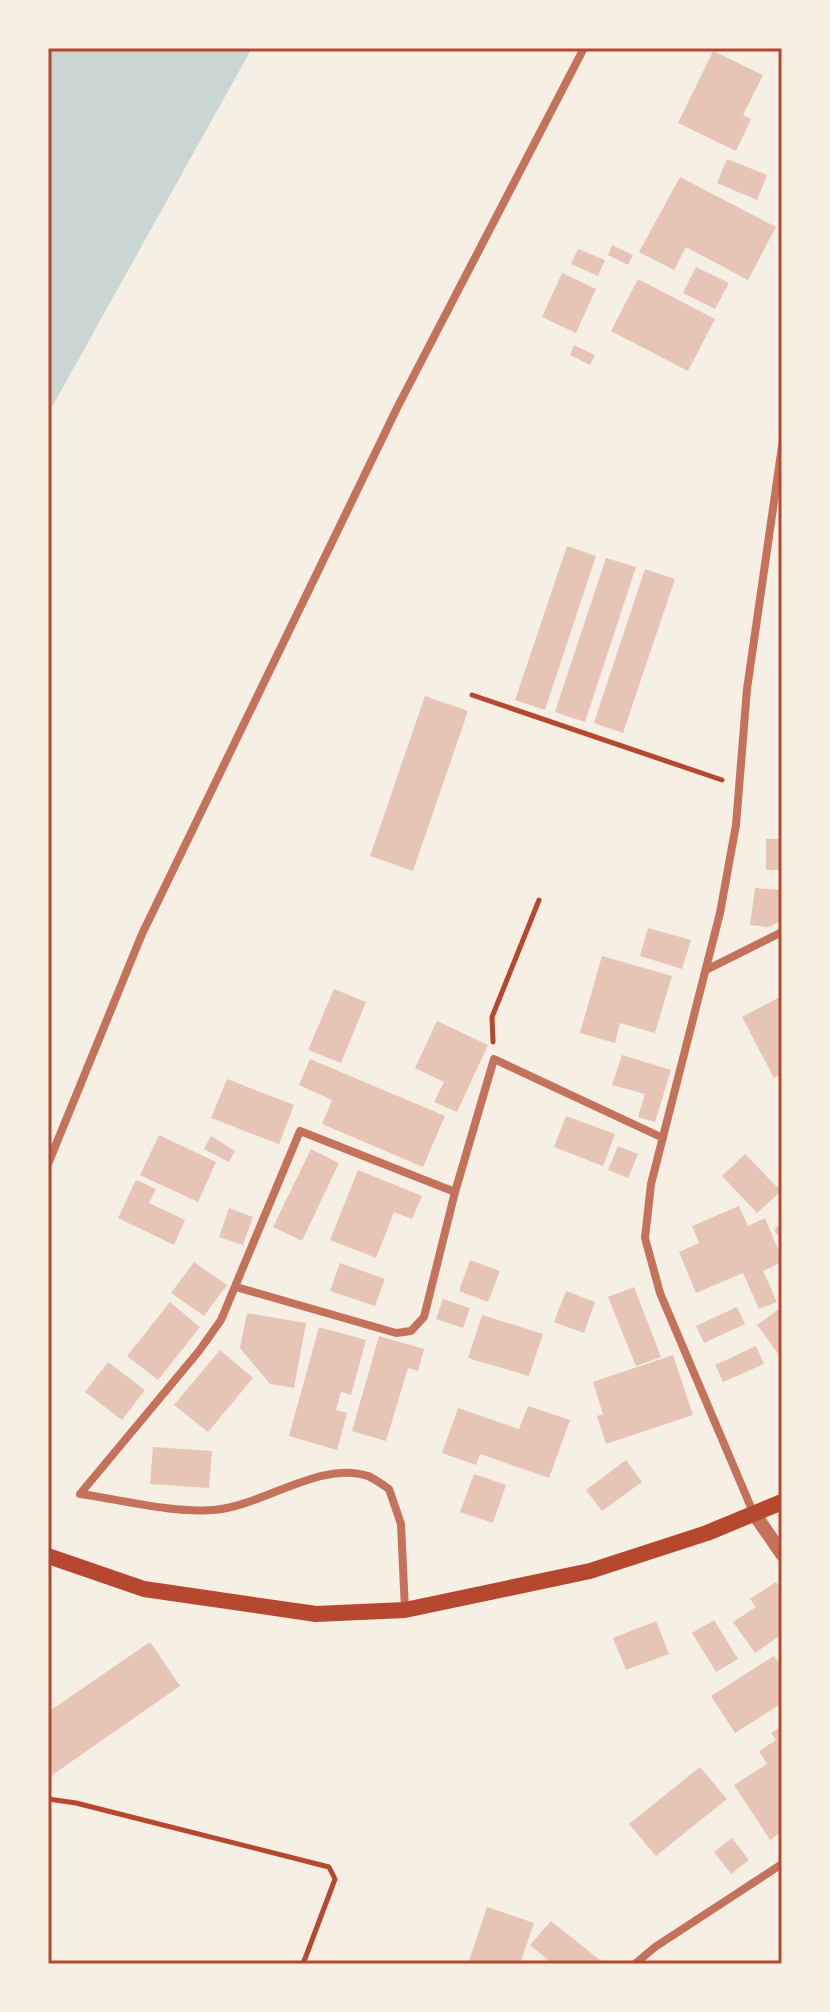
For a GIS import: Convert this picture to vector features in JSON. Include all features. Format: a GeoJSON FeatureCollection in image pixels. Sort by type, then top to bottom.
{"type":"FeatureCollection","features":[{"type":"Feature","properties":{"kind":"main road"},"geometry":{"type":"LineString","coordinates":[[48,1556],[144,1589],[316,1614],[405,1610],[590,1571],[707,1533],[782,1502]]}},
{"type":"Feature","properties":{"kind":"street"},"geometry":{"type":"LineString","coordinates":[[48,1164],[142,934],[398,406],[584,48]]}},
{"type":"Feature","properties":{"kind":"street"},"geometry":{"type":"LineString","coordinates":[[782,446],[747,689],[736,825],[720,913],[651,1184],[645,1238],[660,1293],[753,1512],[782,1554]]}},
{"type":"Feature","properties":{"kind":"street"},"geometry":{"type":"LineString","coordinates":[[706,970],[782,932]]}},
{"type":"Feature","properties":{"kind":"street"},"geometry":{"type":"LineString","coordinates":[[236,1287],[396,1333],[411,1331],[424,1317],[455,1192],[494,1059],[663,1138]]}},
{"type":"Feature","properties":{"kind":"street"},"geometry":{"type":"LineString","coordinates":[[405,1610],[401,1524],[389,1489],[368,1476],[338,1473],[303,1481],[254,1501],[219,1509],[191,1511],[80,1494],[199,1351],[221,1320],[300,1131],[455,1192]]}},
{"type":"Feature","properties":{"kind":"street"},"geometry":{"type":"LineString","coordinates":[[635,1964],[655,1947],[782,1864]]}},
{"type":"Feature","properties":{"kind":"path"},"geometry":{"type":"LineString","coordinates":[[472,695],[738,786]]}},
{"type":"Feature","properties":{"kind":"path"},"geometry":{"type":"LineString","coordinates":[[494,1059],[492,1017],[539,900]]}},
{"type":"Feature","properties":{"kind":"path"},"geometry":{"type":"LineString","coordinates":[[48,1799],[76,1803],[329,1867],[335,1879],[303,1964]]}},
{"type":"Feature","properties":{"kind":"shaded area"},"geometry":{"type":"Polygon","coordinates":[[[48,48],[252,48],[48,414],[48,48]]]}},
{"type":"Feature","properties":{"kind":"building"},"geometry":{"type":"Polygon","coordinates":[[[713,51],[763,75],[743,115],[751,119],[736,151],[678,123],[713,51]]]}},
{"type":"Feature","properties":{"kind":"building"},"geometry":{"type":"Polygon","coordinates":[[[727,159],[767,175],[757,200],[717,183],[727,159]]]}},
{"type":"Feature","properties":{"kind":"building"},"geometry":{"type":"Polygon","coordinates":[[[680,177],[776,227],[748,280],[686,247],[674,270],[639,252],[680,177]]]}},
{"type":"Feature","properties":{"kind":"building"},"geometry":{"type":"Polygon","coordinates":[[[612,245],[633,255],[628,265],[608,255],[612,245]]]}},
{"type":"Feature","properties":{"kind":"building"},"geometry":{"type":"Polygon","coordinates":[[[578,249],[605,260],[598,276],[571,264],[578,249]]]}},
{"type":"Feature","properties":{"kind":"building"},"geometry":{"type":"Polygon","coordinates":[[[696,267],[729,283],[715,309],[683,293],[696,267]]]}},
{"type":"Feature","properties":{"kind":"building"},"geometry":{"type":"Polygon","coordinates":[[[562,273],[596,289],[576,333],[542,317],[562,273]]]}},
{"type":"Feature","properties":{"kind":"building"},"geometry":{"type":"Polygon","coordinates":[[[638,279],[715,319],[688,371],[611,331],[638,279]]]}},
{"type":"Feature","properties":{"kind":"building"},"geometry":{"type":"Polygon","coordinates":[[[574,345],[595,355],[590,365],[570,355],[574,345]]]}},
{"type":"Feature","properties":{"kind":"building"},"geometry":{"type":"Polygon","coordinates":[[[567,546],[596,556],[545,710],[515,700],[567,546]]]}},
{"type":"Feature","properties":{"kind":"building"},"geometry":{"type":"Polygon","coordinates":[[[606,558],[636,567],[585,722],[555,712],[606,558]]]}},
{"type":"Feature","properties":{"kind":"building"},"geometry":{"type":"Polygon","coordinates":[[[645,569],[675,579],[623,733],[594,723],[645,569]]]}},
{"type":"Feature","properties":{"kind":"building"},"geometry":{"type":"Polygon","coordinates":[[[425,696],[468,711],[413,871],[370,856],[425,696]]]}},
{"type":"Feature","properties":{"kind":"building"},"geometry":{"type":"Polygon","coordinates":[[[766,839],[782,839],[782,870],[766,870],[766,839]]]}},
{"type":"Feature","properties":{"kind":"building"},"geometry":{"type":"Polygon","coordinates":[[[755,888],[782,890],[782,921],[768,927],[750,925],[755,888]]]}},
{"type":"Feature","properties":{"kind":"building"},"geometry":{"type":"Polygon","coordinates":[[[648,928],[691,940],[682,969],[640,956],[648,928]]]}},
{"type":"Feature","properties":{"kind":"building"},"geometry":{"type":"Polygon","coordinates":[[[602,956],[672,976],[655,1033],[620,1023],[615,1043],[580,1033],[602,956]]]}},
{"type":"Feature","properties":{"kind":"building"},"geometry":{"type":"Polygon","coordinates":[[[334,989],[366,1002],[341,1063],[308,1050],[334,989]]]}},
{"type":"Feature","properties":{"kind":"building"},"geometry":{"type":"Polygon","coordinates":[[[782,996],[782,1074],[774,1078],[742,1017],[782,996]]]}},
{"type":"Feature","properties":{"kind":"building"},"geometry":{"type":"Polygon","coordinates":[[[437,1021],[488,1045],[457,1112],[434,1102],[444,1082],[415,1068],[437,1021]]]}},
{"type":"Feature","properties":{"kind":"building"},"geometry":{"type":"Polygon","coordinates":[[[622,1055],[671,1070],[655,1122],[638,1117],[645,1094],[612,1085],[622,1055]]]}},
{"type":"Feature","properties":{"kind":"building"},"geometry":{"type":"Polygon","coordinates":[[[310,1059],[445,1116],[423,1167],[322,1124],[332,1100],[299,1085],[310,1059]]]}},
{"type":"Feature","properties":{"kind":"building"},"geometry":{"type":"Polygon","coordinates":[[[227,1079],[294,1105],[279,1144],[211,1118],[227,1079]]]}},
{"type":"Feature","properties":{"kind":"building"},"geometry":{"type":"Polygon","coordinates":[[[566,1116],[615,1134],[603,1166],[554,1147],[566,1116]]]}},
{"type":"Feature","properties":{"kind":"building"},"geometry":{"type":"Polygon","coordinates":[[[159,1135],[216,1162],[198,1202],[140,1175],[159,1135]]]}},
{"type":"Feature","properties":{"kind":"building"},"geometry":{"type":"Polygon","coordinates":[[[211,1136],[235,1151],[229,1162],[204,1149],[211,1136]]]}},
{"type":"Feature","properties":{"kind":"building"},"geometry":{"type":"Polygon","coordinates":[[[618,1146],[638,1154],[628,1178],[608,1170],[618,1146]]]}},
{"type":"Feature","properties":{"kind":"building"},"geometry":{"type":"Polygon","coordinates":[[[311,1149],[339,1163],[302,1241],[273,1227],[311,1149]]]}},
{"type":"Feature","properties":{"kind":"building"},"geometry":{"type":"Polygon","coordinates":[[[745,1154],[781,1191],[757,1213],[722,1176],[745,1154]]]}},
{"type":"Feature","properties":{"kind":"building"},"geometry":{"type":"Polygon","coordinates":[[[358,1170],[422,1196],[412,1219],[394,1212],[376,1258],[330,1240],[358,1170]]]}},
{"type":"Feature","properties":{"kind":"building"},"geometry":{"type":"Polygon","coordinates":[[[136,1180],[156,1189],[149,1203],[185,1220],[174,1245],[118,1218],[136,1180]]]}},
{"type":"Feature","properties":{"kind":"building"},"geometry":{"type":"Polygon","coordinates":[[[739,1206],[748,1226],[765,1218],[782,1259],[782,1262],[763,1271],[777,1302],[759,1309],[743,1273],[696,1293],[679,1252],[699,1243],[692,1226],[739,1206]]]}},
{"type":"Feature","properties":{"kind":"building"},"geometry":{"type":"Polygon","coordinates":[[[229,1208],[253,1217],[243,1245],[219,1237],[229,1208]]]}},
{"type":"Feature","properties":{"kind":"building"},"geometry":{"type":"Polygon","coordinates":[[[782,1223],[782,1240],[774,1230],[782,1223]]]}},
{"type":"Feature","properties":{"kind":"building"},"geometry":{"type":"Polygon","coordinates":[[[470,1260],[500,1271],[488,1302],[459,1291],[470,1260]]]}},
{"type":"Feature","properties":{"kind":"building"},"geometry":{"type":"Polygon","coordinates":[[[194,1262],[227,1285],[204,1316],[171,1293],[194,1262]]]}},
{"type":"Feature","properties":{"kind":"building"},"geometry":{"type":"Polygon","coordinates":[[[340,1263],[385,1279],[375,1306],[330,1291],[340,1263]]]}},
{"type":"Feature","properties":{"kind":"building"},"geometry":{"type":"Polygon","coordinates":[[[634,1287],[661,1357],[636,1366],[608,1297],[634,1287]]]}},
{"type":"Feature","properties":{"kind":"building"},"geometry":{"type":"Polygon","coordinates":[[[566,1291],[595,1302],[584,1333],[554,1322],[566,1291]]]}},
{"type":"Feature","properties":{"kind":"building"},"geometry":{"type":"Polygon","coordinates":[[[443,1299],[470,1308],[463,1328],[436,1319],[443,1299]]]}},
{"type":"Feature","properties":{"kind":"building"},"geometry":{"type":"Polygon","coordinates":[[[170,1302],[200,1327],[158,1380],[127,1356],[170,1302]]]}},
{"type":"Feature","properties":{"kind":"building"},"geometry":{"type":"Polygon","coordinates":[[[737,1307],[745,1324],[704,1343],[696,1326],[737,1307]]]}},
{"type":"Feature","properties":{"kind":"building"},"geometry":{"type":"Polygon","coordinates":[[[782,1307],[782,1359],[757,1325],[782,1307]]]}},
{"type":"Feature","properties":{"kind":"building"},"geometry":{"type":"Polygon","coordinates":[[[247,1313],[306,1323],[294,1388],[270,1384],[240,1348],[247,1313]]]}},
{"type":"Feature","properties":{"kind":"building"},"geometry":{"type":"Polygon","coordinates":[[[482,1315],[543,1334],[529,1376],[468,1358],[482,1315]]]}},
{"type":"Feature","properties":{"kind":"building"},"geometry":{"type":"Polygon","coordinates":[[[319,1327],[366,1340],[351,1395],[341,1392],[336,1410],[347,1413],[337,1450],[289,1436],[319,1327]]]}},
{"type":"Feature","properties":{"kind":"building"},"geometry":{"type":"Polygon","coordinates":[[[379,1336],[424,1349],[418,1371],[408,1368],[386,1441],[352,1431],[379,1336]]]}},
{"type":"Feature","properties":{"kind":"building"},"geometry":{"type":"Polygon","coordinates":[[[756,1346],[764,1364],[723,1382],[715,1365],[756,1346]]]}},
{"type":"Feature","properties":{"kind":"building"},"geometry":{"type":"Polygon","coordinates":[[[220,1350],[253,1378],[208,1432],[174,1405],[220,1350]]]}},
{"type":"Feature","properties":{"kind":"building"},"geometry":{"type":"Polygon","coordinates":[[[673,1355],[693,1415],[606,1444],[597,1416],[603,1414],[593,1382],[673,1355]]]}},
{"type":"Feature","properties":{"kind":"building"},"geometry":{"type":"Polygon","coordinates":[[[108,1362],[145,1390],[122,1420],[85,1392],[108,1362]]]}},
{"type":"Feature","properties":{"kind":"building"},"geometry":{"type":"Polygon","coordinates":[[[528,1406],[570,1420],[549,1478],[480,1454],[476,1465],[442,1453],[458,1408],[519,1429],[528,1406]]]}},
{"type":"Feature","properties":{"kind":"building"},"geometry":{"type":"Polygon","coordinates":[[[153,1447],[212,1451],[209,1488],[150,1484],[153,1447]]]}},
{"type":"Feature","properties":{"kind":"building"},"geometry":{"type":"Polygon","coordinates":[[[626,1460],[642,1482],[602,1511],[586,1490],[626,1460]]]}},
{"type":"Feature","properties":{"kind":"building"},"geometry":{"type":"Polygon","coordinates":[[[474,1474],[506,1485],[493,1523],[460,1512],[474,1474]]]}},
{"type":"Feature","properties":{"kind":"building"},"geometry":{"type":"Polygon","coordinates":[[[776,1582],[782,1591],[782,1634],[755,1653],[733,1622],[756,1607],[750,1599],[776,1582]]]}},
{"type":"Feature","properties":{"kind":"building"},"geometry":{"type":"Polygon","coordinates":[[[714,1620],[738,1659],[716,1672],[692,1633],[714,1620]]]}},
{"type":"Feature","properties":{"kind":"building"},"geometry":{"type":"Polygon","coordinates":[[[656,1621],[669,1654],[626,1670],[613,1638],[656,1621]]]}},
{"type":"Feature","properties":{"kind":"building"},"geometry":{"type":"Polygon","coordinates":[[[150,1642],[180,1686],[48,1778],[48,1712],[150,1642]]]}},
{"type":"Feature","properties":{"kind":"building"},"geometry":{"type":"Polygon","coordinates":[[[774,1656],[782,1668],[782,1703],[735,1733],[711,1696],[774,1656]]]}},
{"type":"Feature","properties":{"kind":"building"},"geometry":{"type":"Polygon","coordinates":[[[782,1726],[782,1832],[770,1840],[734,1785],[767,1764],[759,1751],[776,1740],[771,1733],[782,1726]]]}},
{"type":"Feature","properties":{"kind":"building"},"geometry":{"type":"Polygon","coordinates":[[[700,1767],[727,1799],[656,1856],[629,1824],[700,1767]]]}},
{"type":"Feature","properties":{"kind":"building"},"geometry":{"type":"Polygon","coordinates":[[[732,1838],[749,1860],[731,1874],[714,1852],[732,1838]]]}},
{"type":"Feature","properties":{"kind":"building"},"geometry":{"type":"Polygon","coordinates":[[[487,1907],[534,1923],[520,1964],[468,1964],[487,1907]]]}},
{"type":"Feature","properties":{"kind":"building"},"geometry":{"type":"Polygon","coordinates":[[[551,1921],[605,1964],[553,1964],[530,1945],[551,1921]]]}}]}
